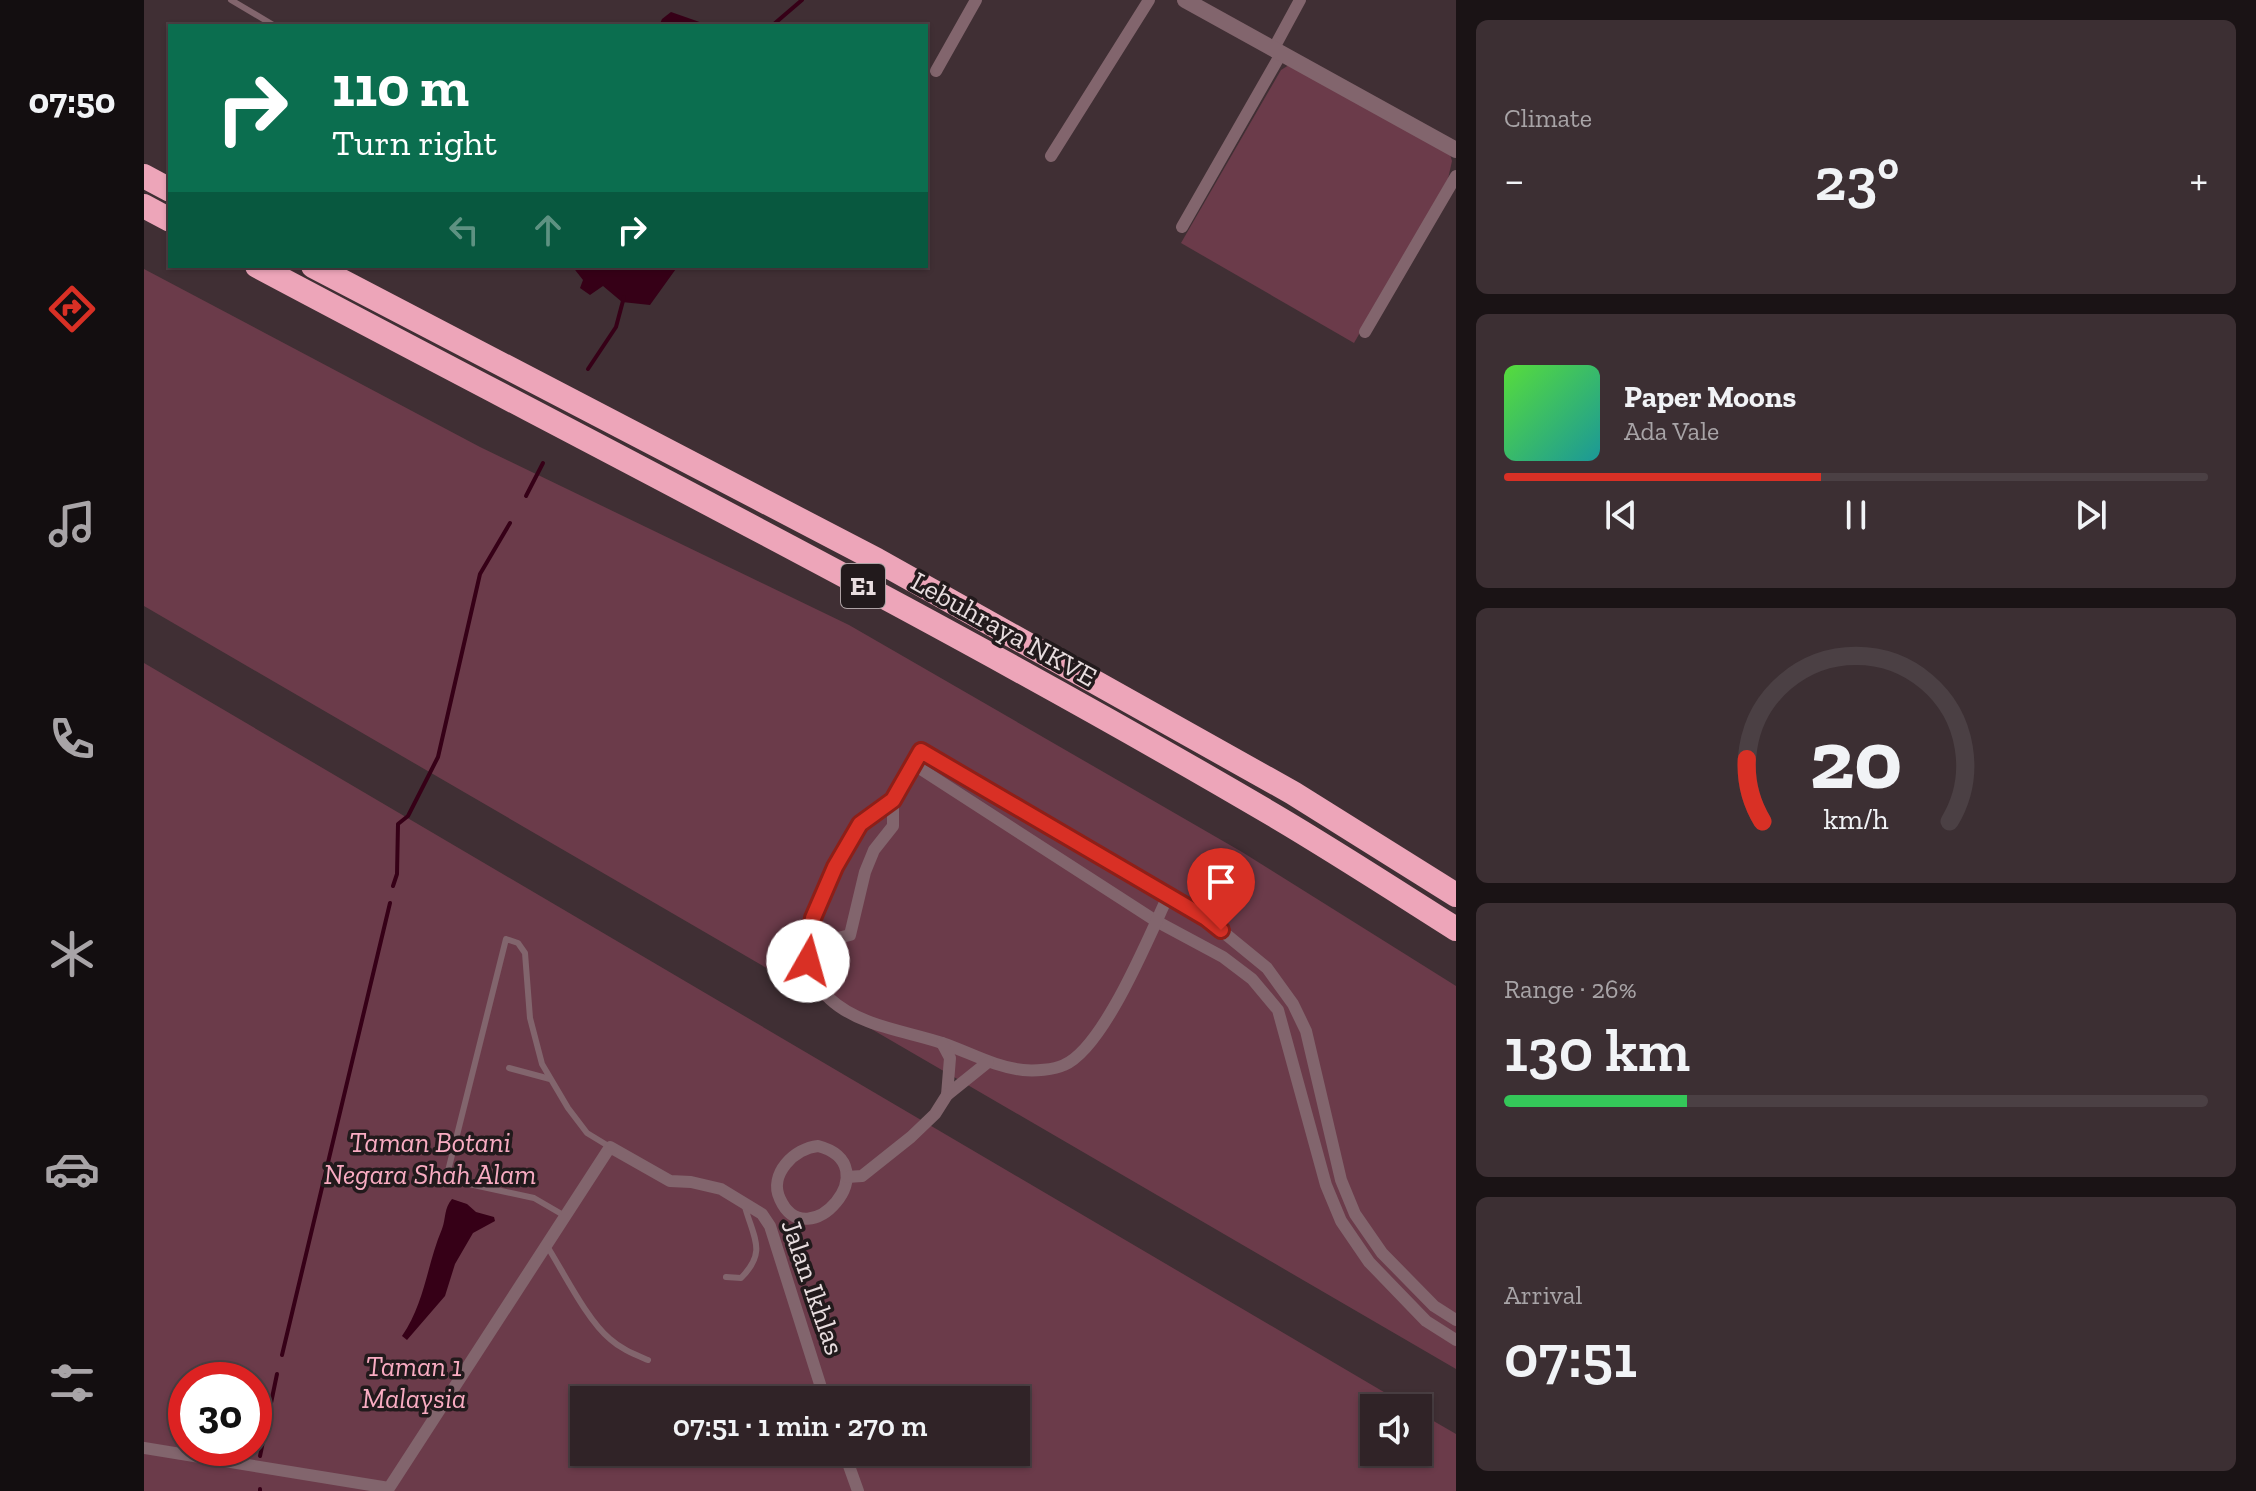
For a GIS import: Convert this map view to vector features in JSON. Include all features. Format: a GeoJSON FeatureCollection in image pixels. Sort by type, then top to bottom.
{"type":"FeatureCollection","features":[{"type":"Feature","properties":{"kind":"highway"},"geometry":{"type":"LineString","coordinates":[[144,176],[168,189]]}},
{"type":"Feature","properties":{"kind":"highway"},"geometry":{"type":"LineString","coordinates":[[144,206],[168,219]]}},
{"type":"Feature","properties":{"kind":"highway","name":"Lebuhraya NKVE"},"geometry":{"type":"LineString","coordinates":[[261,268],[1098,714],[1278,818],[1456,929]]}},
{"type":"Feature","properties":{"kind":"highway","name":"Lebuhraya NKVE"},"geometry":{"type":"LineString","coordinates":[[317,268],[877,560],[1293,793],[1456,895]]}},
{"type":"Feature","properties":{"kind":"street"},"geometry":{"type":"LineString","coordinates":[[936,71],[976,0]]}},
{"type":"Feature","properties":{"kind":"street"},"geometry":{"type":"LineString","coordinates":[[1051,156],[1149,0]]}},
{"type":"Feature","properties":{"kind":"street"},"geometry":{"type":"LineString","coordinates":[[1185,0],[1456,150]]}},
{"type":"Feature","properties":{"kind":"street"},"geometry":{"type":"LineString","coordinates":[[1182,227],[1278,50],[1300,0]]}},
{"type":"Feature","properties":{"kind":"street"},"geometry":{"type":"LineString","coordinates":[[1365,332],[1456,176]]}},
{"type":"Feature","properties":{"kind":"street"},"geometry":{"type":"LineString","coordinates":[[1168,896],[1116,1001],[1077,1058],[1062,1066],[1024,1070],[988,1062],[942,1043],[893,1029],[841,1008],[821,990],[810,973],[808,945],[819,900],[835,867],[860,824],[893,800],[921,751],[1206,918],[1267,968],[1293,1004],[1306,1031],[1341,1180],[1355,1214],[1382,1253],[1434,1306],[1456,1320]]}},
{"type":"Feature","properties":{"kind":"street"},"geometry":{"type":"LineString","coordinates":[[913,764],[1156,921],[1223,957],[1252,979],[1278,1010],[1326,1185],[1341,1221],[1378,1272],[1426,1321],[1456,1340]]}},
{"type":"Feature","properties":{"kind":"street"},"geometry":{"type":"LineString","coordinates":[[808,945],[850,935],[865,872],[874,850],[893,826],[893,800]]}},
{"type":"Feature","properties":{"kind":"street"},"geometry":{"type":"LineString","coordinates":[[942,1043],[950,1058],[947,1095]]}},
{"type":"Feature","properties":{"kind":"street"},"geometry":{"type":"LineString","coordinates":[[847,1177],[862,1176],[911,1137],[935,1114],[947,1095],[988,1062]]}},
{"type":"Feature","properties":{"kind":"street"},"geometry":{"type":"LineString","coordinates":[[144,1448],[389,1490],[610,1147]]}},
{"type":"Feature","properties":{"kind":"street","name":"Jalan Ikhlas"},"geometry":{"type":"LineString","coordinates":[[610,1147],[662,1178],[721,1189],[762,1214],[770,1226],[821,1386]]}},
{"type":"Feature","properties":{"kind":"street"},"geometry":{"type":"LineString","coordinates":[[808,1147],[828,1149],[843,1161],[847,1177],[842,1195],[827,1212],[816,1218],[806,1218],[788,1210],[777,1193],[778,1182],[787,1161],[797,1152],[808,1147]]}},
{"type":"Feature","properties":{"kind":"street"},"geometry":{"type":"LineString","coordinates":[[770,1226],[788,1210]]}},
{"type":"Feature","properties":{"kind":"street"},"geometry":{"type":"LineString","coordinates":[[849,1466],[858,1491]]}},
{"type":"Feature","properties":{"kind":"lane"},"geometry":{"type":"LineString","coordinates":[[231,0],[272,24]]}},
{"type":"Feature","properties":{"kind":"lane"},"geometry":{"type":"LineString","coordinates":[[565,1216],[534,1198],[446,1179],[506,939],[518,943],[525,953],[530,1018],[542,1064],[587,1133],[610,1147]]}},
{"type":"Feature","properties":{"kind":"lane"},"geometry":{"type":"LineString","coordinates":[[509,1068],[550,1079]]}},
{"type":"Feature","properties":{"kind":"lane"},"geometry":{"type":"LineString","coordinates":[[726,1277],[741,1278],[754,1265],[757,1252],[744,1204]]}},
{"type":"Feature","properties":{"kind":"lane"},"geometry":{"type":"LineString","coordinates":[[546,1245],[608,1338],[626,1351],[648,1360]]}},
{"type":"Feature","properties":{"kind":"green space"},"geometry":{"type":"Polygon","coordinates":[[[1289,65],[1449,151],[1452,161],[1448,179],[1354,343],[1181,243],[1281,70],[1289,65]]]}},
{"type":"Feature","properties":{"kind":"green space"},"geometry":{"type":"Polygon","coordinates":[[[144,269],[480,447],[849,625],[1242,852],[1456,986],[1456,1369],[144,606],[144,269]]]}},
{"type":"Feature","properties":{"kind":"green space","name":"Taman Botani Negara Shah Alam"},"geometry":{"type":"Polygon","coordinates":[[[144,663],[1387,1394],[1360,1394],[1360,1466],[1432,1466],[1432,1420],[1456,1434],[1456,1491],[144,1491],[144,663]]]}},
{"type":"Feature","properties":{"kind":"shaded area"},"geometry":{"type":"Polygon","coordinates":[[[671,12],[705,24],[660,24],[671,12]]]}},
{"type":"Feature","properties":{"kind":"shaded area"},"geometry":{"type":"Polygon","coordinates":[[[574,268],[677,268],[650,305],[622,302],[603,286],[590,295],[580,288],[583,280],[574,268]]]}},
{"type":"Feature","properties":{"kind":"shaded area"},"geometry":{"type":"Polygon","coordinates":[[[452,1199],[467,1204],[476,1212],[494,1217],[495,1221],[473,1233],[455,1264],[445,1296],[407,1340],[402,1336],[421,1297],[446,1210],[452,1199]]]}},
{"type":"Feature","properties":{"kind":"waterway"},"geometry":{"type":"LineString","coordinates":[[774,24],[802,0]]}},
{"type":"Feature","properties":{"kind":"waterway"},"geometry":{"type":"LineString","coordinates":[[588,369],[616,327],[624,297]]}},
{"type":"Feature","properties":{"kind":"waterway"},"geometry":{"type":"LineString","coordinates":[[526,496],[543,463]]}},
{"type":"Feature","properties":{"kind":"waterway"},"geometry":{"type":"LineString","coordinates":[[393,886],[397,874],[398,824],[408,816],[438,757],[480,574],[510,523]]}},
{"type":"Feature","properties":{"kind":"waterway"},"geometry":{"type":"LineString","coordinates":[[282,1355],[390,903]]}},
{"type":"Feature","properties":{"kind":"waterway"},"geometry":{"type":"LineString","coordinates":[[272,1398],[277,1374]]}},
{"type":"Feature","properties":{"kind":"route"},"geometry":{"type":"LineString","coordinates":[[808,961],[813,918],[835,867],[860,824],[893,800],[921,751],[1206,918],[1221,930]]}},
{"type":"Feature","properties":{"kind":"park label","name":"Taman 1 Malaysia"},"geometry":{"type":"Point","coordinates":[414,1382]}}]}
